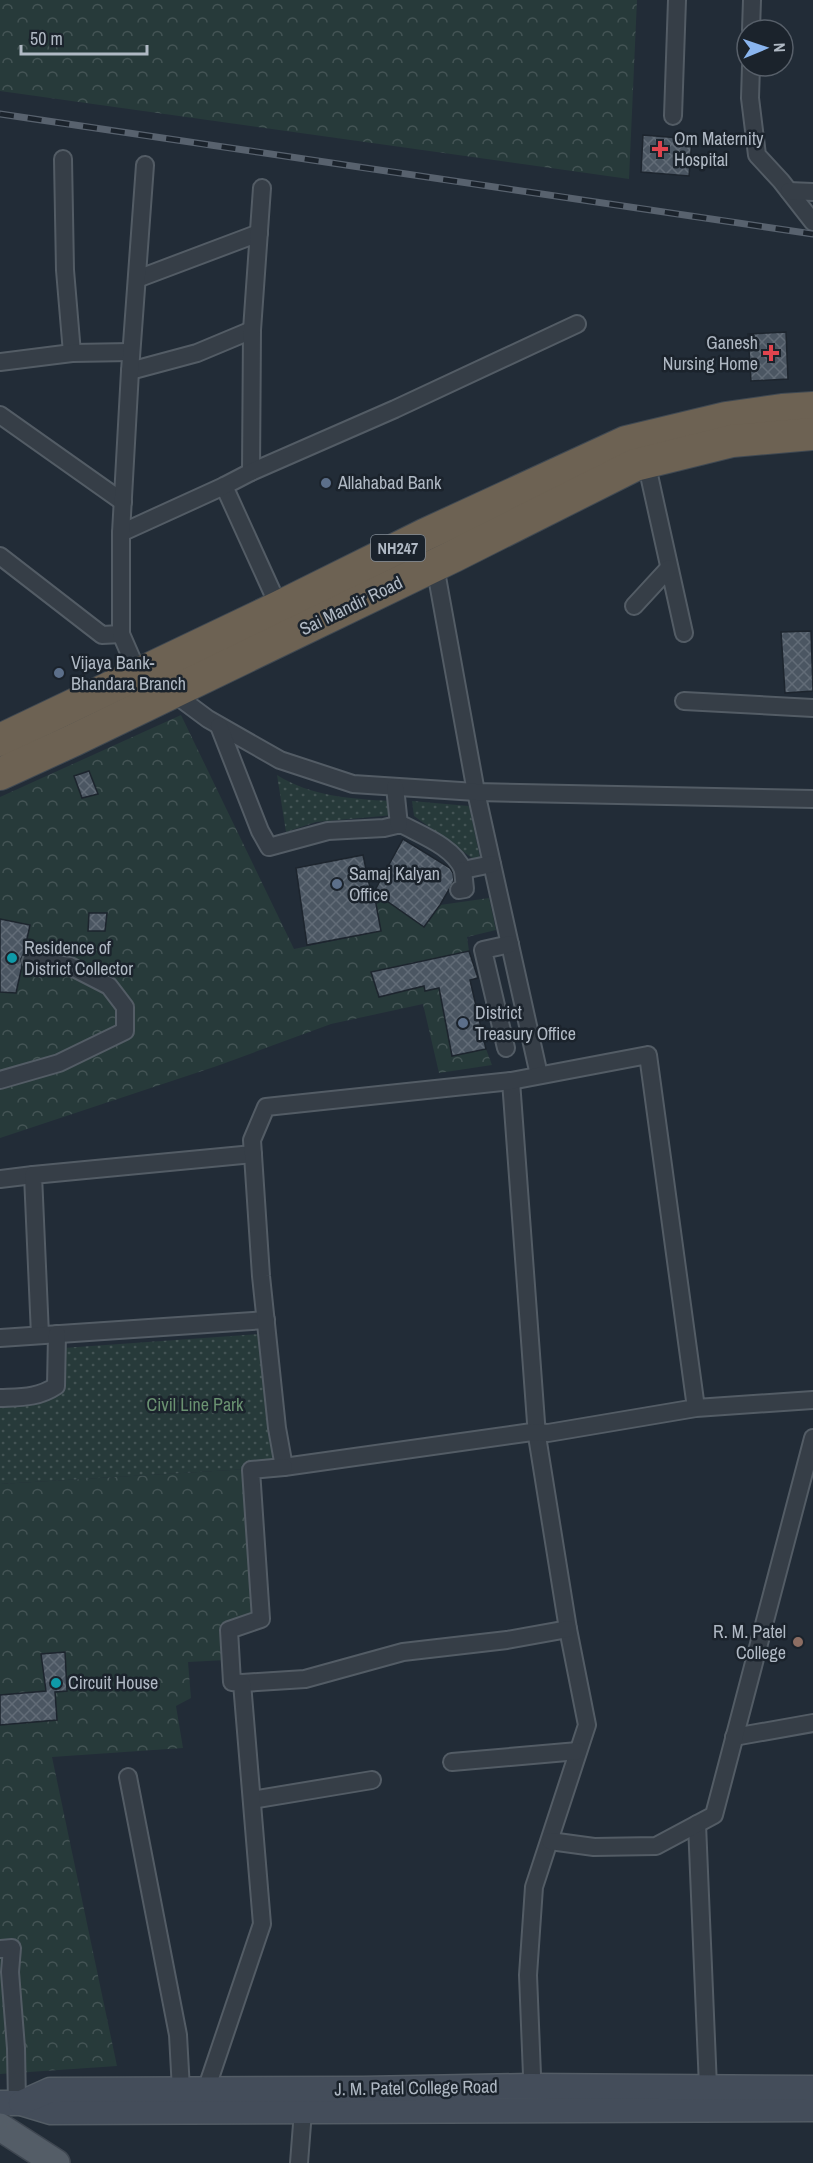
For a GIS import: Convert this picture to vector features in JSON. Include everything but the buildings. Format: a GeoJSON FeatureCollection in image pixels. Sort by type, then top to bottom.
{"type":"FeatureCollection","features":[{"type":"Feature","properties":{"kind":"highway","name":"Sai Mandir Road"},"geometry":{"type":"LineString","coordinates":[[0,774],[435,566],[635,465],[643,451],[726,418],[813,408]]}},
{"type":"Feature","properties":{"kind":"highway","name":"Sai Mandir Road"},"geometry":{"type":"LineString","coordinates":[[0,740],[424,535],[626,442],[643,451],[813,434]]}},
{"type":"Feature","properties":{"kind":"highway"},"geometry":{"type":"LineString","coordinates":[[148,668],[172,693]]}},
{"type":"Feature","properties":{"kind":"main road","name":"J. M. Patel College Road"},"geometry":{"type":"LineString","coordinates":[[13,2103],[51,2112],[192,2095],[524,2086],[813,2088]]}},
{"type":"Feature","properties":{"kind":"main road"},"geometry":{"type":"LineString","coordinates":[[519,2110],[524,2086]]}},
{"type":"Feature","properties":{"kind":"main road","name":"J. M. Patel College Road"},"geometry":{"type":"LineString","coordinates":[[192,2095],[303,2111],[813,2109]]}},
{"type":"Feature","properties":{"kind":"main road"},"geometry":{"type":"LineString","coordinates":[[0,2127],[56,2163]]}},
{"type":"Feature","properties":{"kind":"street"},"geometry":{"type":"LineString","coordinates":[[673,116],[677,0]]}},
{"type":"Feature","properties":{"kind":"street"},"geometry":{"type":"LineString","coordinates":[[751,18],[752,0]]}},
{"type":"Feature","properties":{"kind":"street"},"geometry":{"type":"LineString","coordinates":[[751,78],[750,98],[757,155],[813,222]]}},
{"type":"Feature","properties":{"kind":"street"},"geometry":{"type":"LineString","coordinates":[[63,159],[64,270],[72,353]]}},
{"type":"Feature","properties":{"kind":"street"},"geometry":{"type":"LineString","coordinates":[[145,165],[131,352],[121,533],[121,634],[148,668]]}},
{"type":"Feature","properties":{"kind":"street"},"geometry":{"type":"LineString","coordinates":[[251,472],[252,330],[262,188]]}},
{"type":"Feature","properties":{"kind":"street"},"geometry":{"type":"LineString","coordinates":[[789,191],[813,192]]}},
{"type":"Feature","properties":{"kind":"street"},"geometry":{"type":"LineString","coordinates":[[136,279],[259,233]]}},
{"type":"Feature","properties":{"kind":"street"},"geometry":{"type":"LineString","coordinates":[[121,533],[251,472],[395,410],[577,324]]}},
{"type":"Feature","properties":{"kind":"street"},"geometry":{"type":"LineString","coordinates":[[130,371],[197,353],[252,330]]}},
{"type":"Feature","properties":{"kind":"street"},"geometry":{"type":"LineString","coordinates":[[0,362],[72,353],[131,352]]}},
{"type":"Feature","properties":{"kind":"street"},"geometry":{"type":"LineString","coordinates":[[0,415],[123,502]]}},
{"type":"Feature","properties":{"kind":"street"},"geometry":{"type":"LineString","coordinates":[[643,451],[684,633]]}},
{"type":"Feature","properties":{"kind":"street"},"geometry":{"type":"LineString","coordinates":[[224,486],[279,607]]}},
{"type":"Feature","properties":{"kind":"street"},"geometry":{"type":"LineString","coordinates":[[0,556],[102,635],[121,634]]}},
{"type":"Feature","properties":{"kind":"street"},"geometry":{"type":"LineString","coordinates":[[435,566],[476,792],[539,1075]]}},
{"type":"Feature","properties":{"kind":"street"},"geometry":{"type":"LineString","coordinates":[[634,606],[669,568]]}},
{"type":"Feature","properties":{"kind":"street"},"geometry":{"type":"LineString","coordinates":[[172,693],[219,726],[280,760],[353,784],[476,792],[813,799]]}},
{"type":"Feature","properties":{"kind":"street"},"geometry":{"type":"LineString","coordinates":[[684,701],[813,708]]}},
{"type":"Feature","properties":{"kind":"street"},"geometry":{"type":"LineString","coordinates":[[219,726],[268,847],[328,831],[399,825],[434,842],[459,861],[463,870],[465,889],[459,890]]}},
{"type":"Feature","properties":{"kind":"street"},"geometry":{"type":"LineString","coordinates":[[395,787],[399,825]]}},
{"type":"Feature","properties":{"kind":"street"},"geometry":{"type":"LineString","coordinates":[[463,870],[492,864]]}},
{"type":"Feature","properties":{"kind":"street"},"geometry":{"type":"LineString","coordinates":[[506,1048],[483,950],[510,944]]}},
{"type":"Feature","properties":{"kind":"street"},"geometry":{"type":"LineString","coordinates":[[0,1080],[59,1063],[125,1031],[125,1007],[109,986],[70,966],[31,961]]}},
{"type":"Feature","properties":{"kind":"street"},"geometry":{"type":"LineString","coordinates":[[284,1467],[277,1428],[266,1320],[252,1140],[266,1107],[511,1081],[648,1055],[696,1407]]}},
{"type":"Feature","properties":{"kind":"street"},"geometry":{"type":"LineString","coordinates":[[511,1081],[537,1432],[568,1629],[586,1725],[534,1887],[528,1976],[532,2075],[524,2086]]}},
{"type":"Feature","properties":{"kind":"street"},"geometry":{"type":"LineString","coordinates":[[0,1179],[253,1154]]}},
{"type":"Feature","properties":{"kind":"street"},"geometry":{"type":"LineString","coordinates":[[0,1398],[33,1396],[56,1386],[48,1335],[33,1175]]}},
{"type":"Feature","properties":{"kind":"street"},"geometry":{"type":"LineString","coordinates":[[0,1338],[266,1320]]}},
{"type":"Feature","properties":{"kind":"street"},"geometry":{"type":"LineString","coordinates":[[568,1629],[507,1641],[403,1653],[305,1679],[232,1682],[229,1630],[261,1620],[251,1470],[537,1432],[548,1433],[696,1407],[813,1400]]}},
{"type":"Feature","properties":{"kind":"street"},"geometry":{"type":"LineString","coordinates":[[550,1841],[594,1847],[656,1846],[714,1815],[813,1438]]}},
{"type":"Feature","properties":{"kind":"street"},"geometry":{"type":"LineString","coordinates":[[192,2095],[262,1924],[242,1683]]}},
{"type":"Feature","properties":{"kind":"street"},"geometry":{"type":"LineString","coordinates":[[734,1737],[813,1723]]}},
{"type":"Feature","properties":{"kind":"street"},"geometry":{"type":"LineString","coordinates":[[452,1762],[578,1751]]}},
{"type":"Feature","properties":{"kind":"street"},"geometry":{"type":"LineString","coordinates":[[128,1777],[177,2035],[192,2095]]}},
{"type":"Feature","properties":{"kind":"street"},"geometry":{"type":"LineString","coordinates":[[252,1800],[372,1780]]}},
{"type":"Feature","properties":{"kind":"street"},"geometry":{"type":"LineString","coordinates":[[697,1824],[708,2088]]}},
{"type":"Feature","properties":{"kind":"street"},"geometry":{"type":"LineString","coordinates":[[0,1949],[12,1948],[10,1972],[16,2048],[13,2103]]}},
{"type":"Feature","properties":{"kind":"street"},"geometry":{"type":"LineString","coordinates":[[299,2163],[303,2111]]}},
{"type":"Feature","properties":{"kind":"green space"},"geometry":{"type":"Polygon","coordinates":[[[0,0],[637,0],[629,179],[0,91],[0,0]]]}},
{"type":"Feature","properties":{"kind":"green space"},"geometry":{"type":"Polygon","coordinates":[[[181,715],[294,949],[381,931],[375,900],[383,898],[424,927],[440,905],[489,898],[496,930],[467,937],[469,951],[371,973],[379,997],[424,986],[426,991],[439,988],[452,1055],[486,1049],[492,1065],[439,1073],[423,1004],[331,1024],[217,1066],[0,1138],[0,797],[181,715]]]}},
{"type":"Feature","properties":{"kind":"green space"},"geometry":{"type":"Polygon","coordinates":[[[277,775],[317,792],[391,801],[394,815],[316,822],[286,832],[277,775]]]}},
{"type":"Feature","properties":{"kind":"green space"},"geometry":{"type":"Polygon","coordinates":[[[412,801],[469,806],[480,858],[472,858],[414,816],[412,801]]]}},
{"type":"Feature","properties":{"kind":"green space","name":"Civil Line Park"},"geometry":{"type":"Polygon","coordinates":[[[261,1334],[275,1462],[248,1469],[0,1484],[0,1405],[39,1401],[63,1348],[261,1334]]]}},
{"type":"Feature","properties":{"kind":"green space"},"geometry":{"type":"Polygon","coordinates":[[[248,1469],[259,1618],[227,1629],[227,1660],[188,1662],[191,1698],[176,1706],[183,1748],[52,1757],[117,2066],[0,2074],[0,1484],[248,1469]]]}},
{"type":"Feature","properties":{"kind":"railway"},"geometry":{"type":"LineString","coordinates":[[0,114],[813,234]]}},
{"type":"Feature","properties":{"kind":"place","name":"Om Maternity Hospital"},"geometry":{"type":"Point","coordinates":[660,149]}},
{"type":"Feature","properties":{"kind":"place","name":"Ganesh Nursing Home"},"geometry":{"type":"Point","coordinates":[771,353]}},
{"type":"Feature","properties":{"kind":"place","name":"Allahabad Bank"},"geometry":{"type":"Point","coordinates":[326,483]}},
{"type":"Feature","properties":{"kind":"place","name":"Vijaya Bank- Bhandara Branch"},"geometry":{"type":"Point","coordinates":[59,673]}},
{"type":"Feature","properties":{"kind":"place","name":"Samaj Kalyan Office"},"geometry":{"type":"Point","coordinates":[337,884]}},
{"type":"Feature","properties":{"kind":"place","name":"Residence of District Collector"},"geometry":{"type":"Point","coordinates":[12,958]}},
{"type":"Feature","properties":{"kind":"place","name":"District Treasury Office"},"geometry":{"type":"Point","coordinates":[463,1023]}},
{"type":"Feature","properties":{"kind":"place","name":"R. M. Patel College"},"geometry":{"type":"Point","coordinates":[798,1642]}},
{"type":"Feature","properties":{"kind":"place","name":"Circuit House"},"geometry":{"type":"Point","coordinates":[56,1683]}}]}
